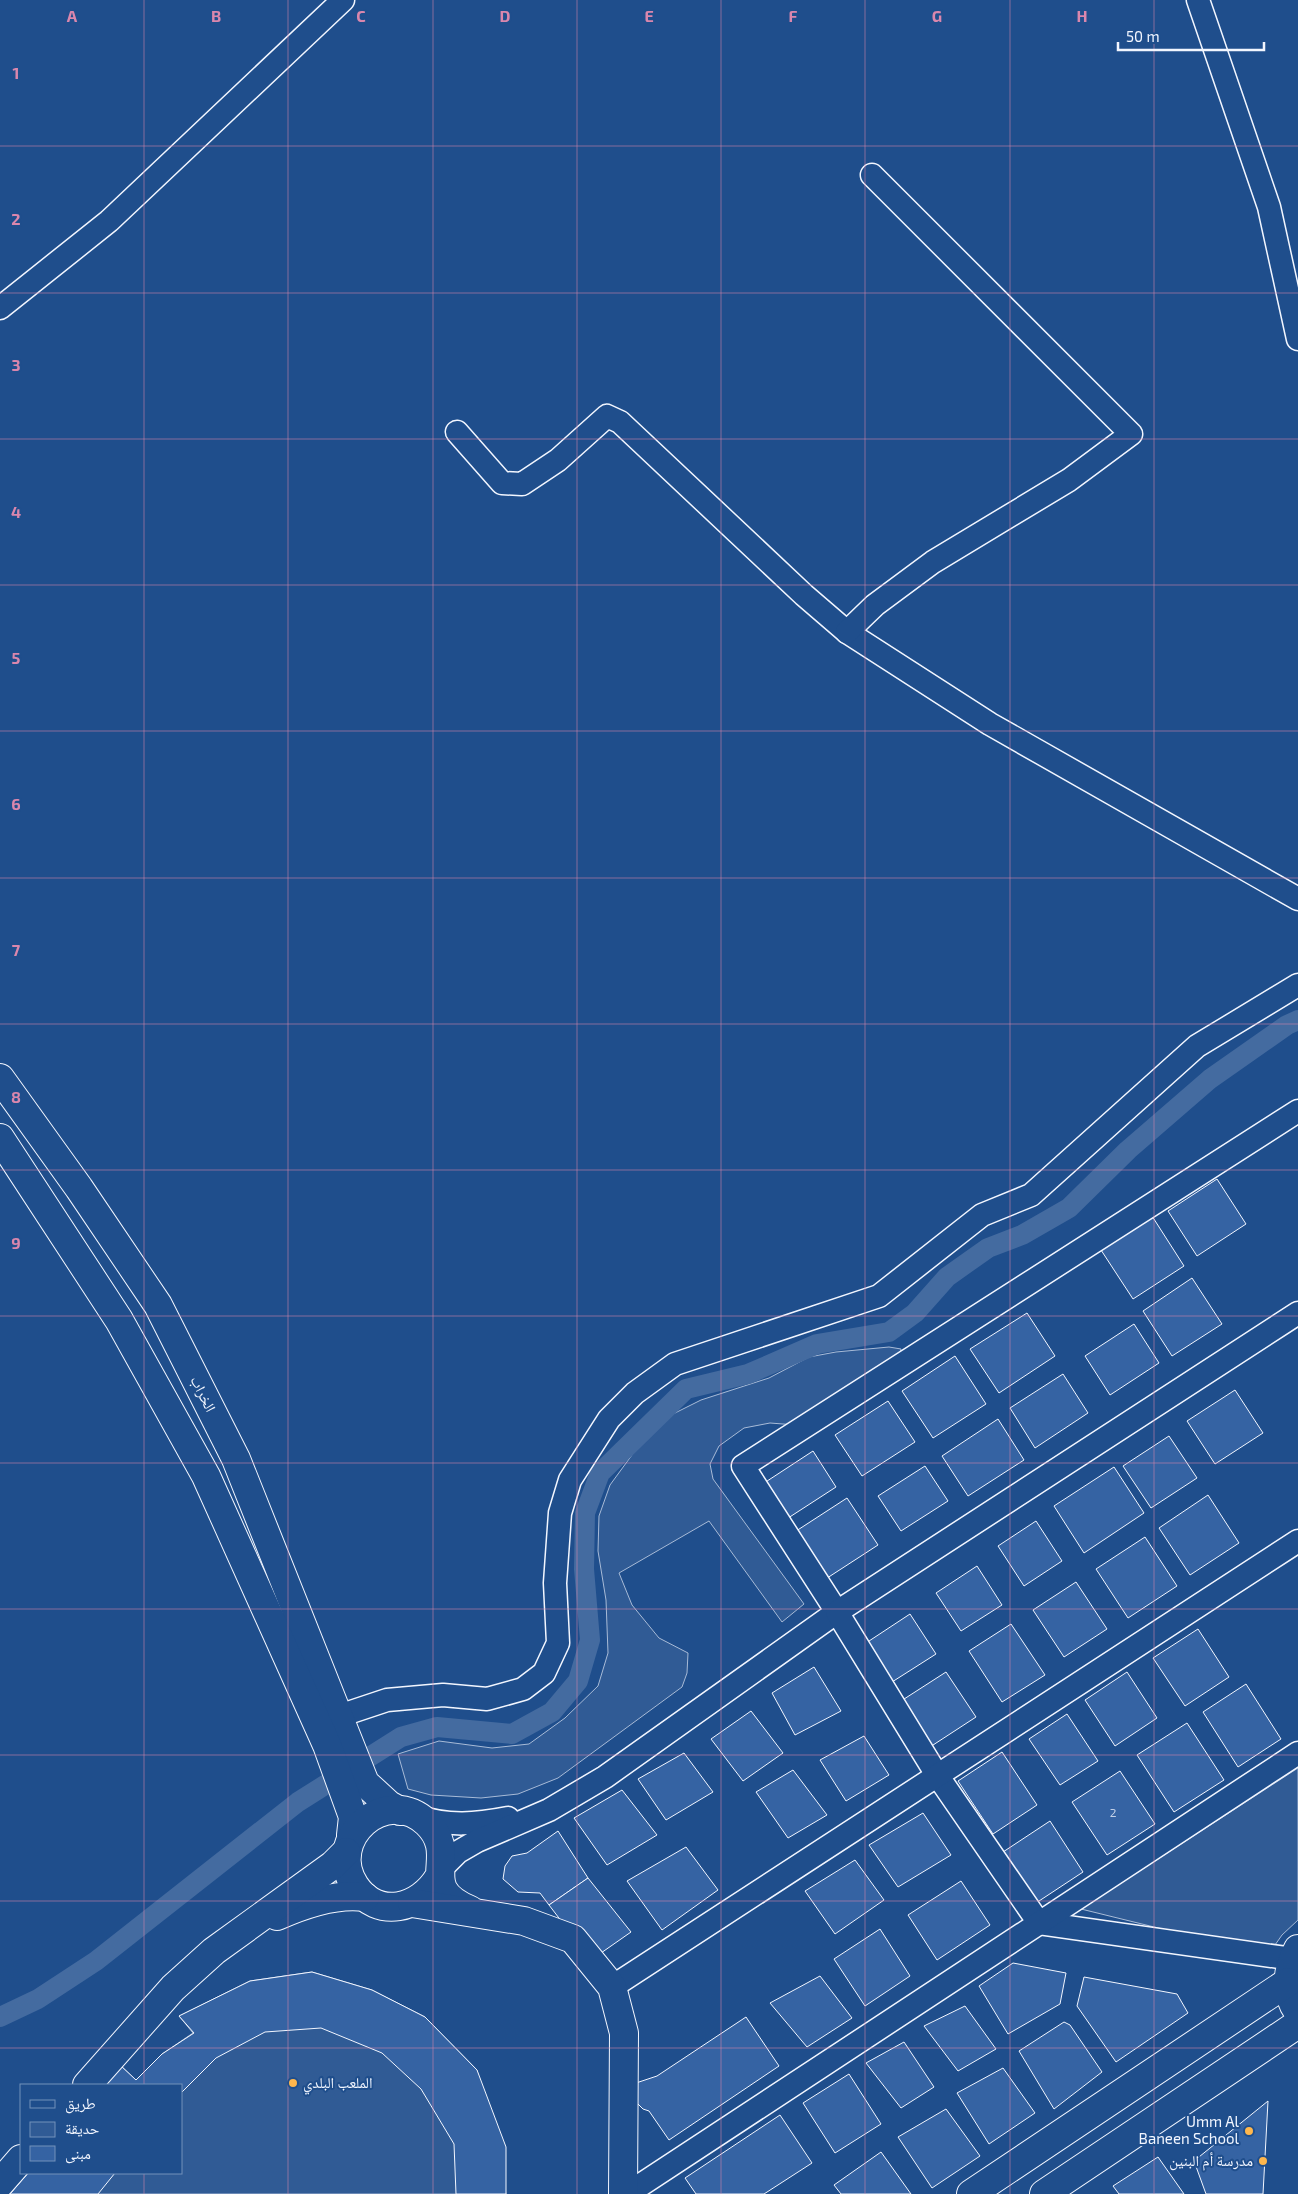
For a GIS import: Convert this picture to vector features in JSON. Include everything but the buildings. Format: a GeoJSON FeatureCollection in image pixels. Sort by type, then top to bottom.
{"type":"FeatureCollection","features":[{"type":"Feature","properties":{"kind":"main road","name":"الخراب"},"geometry":{"type":"LineString","coordinates":[[0,1078],[79,1188],[158,1305],[236,1459],[338,1734]]}},
{"type":"Feature","properties":{"kind":"main road"},"geometry":{"type":"LineString","coordinates":[[0,1138],[119,1320],[206,1476],[338,1734],[355,1787],[347,1866],[351,1880],[365,1897]]}},
{"type":"Feature","properties":{"kind":"main road"},"geometry":{"type":"LineString","coordinates":[[355,1787],[409,1813],[436,1835],[442,1851],[440,1873],[445,1894],[458,1905],[474,1912]]}},
{"type":"Feature","properties":{"kind":"main road"},"geometry":{"type":"LineString","coordinates":[[88,2084],[173,1988],[214,1951],[333,1865],[364,1820],[372,1815],[391,1810],[409,1813]]}},
{"type":"Feature","properties":{"kind":"main road"},"geometry":{"type":"LineString","coordinates":[[412,1903],[423,1897],[440,1873]]}},
{"type":"Feature","properties":{"kind":"main road"},"geometry":{"type":"LineString","coordinates":[[243,1930],[295,1908],[338,1897],[365,1897],[388,1906],[412,1903],[524,1921],[573,1939],[612,1987],[624,2033],[623,2194]]}},
{"type":"Feature","properties":{"kind":"main road"},"geometry":{"type":"LineString","coordinates":[[1293,1963],[1290,1996],[1298,2012]]}},
{"type":"Feature","properties":{"kind":"main road"},"geometry":{"type":"LineString","coordinates":[[971,2194],[1293,1963]]}},
{"type":"Feature","properties":{"kind":"main road"},"geometry":{"type":"LineString","coordinates":[[1044,2194],[1298,2024]]}},
{"type":"Feature","properties":{"kind":"main road"},"geometry":{"type":"LineString","coordinates":[[0,2183],[20,2160]]}},
{"type":"Feature","properties":{"kind":"street"},"geometry":{"type":"LineString","coordinates":[[0,308],[109,221],[343,0]]}},
{"type":"Feature","properties":{"kind":"street"},"geometry":{"type":"LineString","coordinates":[[1198,0],[1269,207],[1298,340]]}},
{"type":"Feature","properties":{"kind":"street"},"geometry":{"type":"LineString","coordinates":[[847,632],[875,605],[934,562],[1070,480],[1131,434],[872,175]]}},
{"type":"Feature","properties":{"kind":"street"},"geometry":{"type":"LineString","coordinates":[[457,432],[502,483],[522,484],[558,460],[607,416],[620,422],[847,632],[990,724],[1298,899]]}},
{"type":"Feature","properties":{"kind":"street"},"geometry":{"type":"LineString","coordinates":[[338,1734],[387,1700],[443,1695],[487,1699],[523,1689],[544,1672],[558,1643],[555,1573],[560,1514],[570,1480],[609,1419],[635,1393],[675,1364],[879,1296],[982,1215],[1031,1195],[1197,1046],[1298,985]]}},
{"type":"Feature","properties":{"kind":"street"},"geometry":{"type":"LineString","coordinates":[[1293,1963],[1039,1924],[937,1775],[837,1612],[743,1466],[1298,1111]]}},
{"type":"Feature","properties":{"kind":"street"},"geometry":{"type":"LineString","coordinates":[[440,1873],[458,1852],[476,1841],[549,1810],[605,1777],[837,1612],[1298,1313]]}},
{"type":"Feature","properties":{"kind":"street"},"geometry":{"type":"LineString","coordinates":[[612,1987],[1298,1541]]}},
{"type":"Feature","properties":{"kind":"street"},"geometry":{"type":"LineString","coordinates":[[627,2194],[1298,1753]]}},
{"type":"Feature","properties":{"kind":"street"},"geometry":{"type":"LineString","coordinates":[[409,1813],[436,1823],[455,1824],[484,1823],[549,1810]]}},
{"type":"Feature","properties":{"kind":"green space"},"geometry":{"type":"Polygon","coordinates":[[[889,1347],[901,1349],[900,1358],[796,1425],[770,1423],[744,1428],[719,1446],[710,1464],[713,1479],[804,1604],[782,1622],[709,1521],[619,1573],[632,1605],[659,1638],[688,1653],[687,1673],[682,1687],[558,1778],[518,1794],[481,1798],[431,1795],[408,1789],[398,1754],[439,1741],[492,1748],[529,1744],[565,1718],[598,1686],[608,1653],[606,1600],[598,1551],[599,1516],[610,1485],[640,1444],[671,1415],[701,1400],[769,1378],[809,1357],[836,1352],[889,1347]]]}},
{"type":"Feature","properties":{"kind":"green space"},"geometry":{"type":"Polygon","coordinates":[[[1298,1768],[1298,1920],[1282,1935],[1268,1955],[1081,1909],[1298,1768]]]}},
{"type":"Feature","properties":{"kind":"green space","name":"الملعب البلدي"},"geometry":{"type":"Polygon","coordinates":[[[312,1972],[372,1990],[425,2017],[477,2070],[506,2194],[10,2194],[27,2174],[182,2174],[182,2084],[104,2084],[120,2065],[136,2080],[162,2054],[193,2033],[179,2016],[250,1981],[312,1972]]]}},
{"type":"Feature","properties":{"kind":"waterway"},"geometry":{"type":"LineString","coordinates":[[0,2017],[38,1999],[96,1961],[298,1802],[401,1737],[437,1727],[512,1734],[552,1712],[578,1681],[590,1640],[584,1569],[585,1513],[600,1473],[686,1389],[748,1374],[817,1344],[889,1332],[915,1313],[947,1277],[988,1248],[1022,1235],[1069,1208],[1128,1150],[1210,1079],[1287,1025],[1298,1020]]}},
{"type":"Feature","properties":{"kind":"place","name":"الملعب البلدي"},"geometry":{"type":"Point","coordinates":[293,2083]}},
{"type":"Feature","properties":{"kind":"place","name":"Umm Al Baneen School"},"geometry":{"type":"Point","coordinates":[1249,2131]}},
{"type":"Feature","properties":{"kind":"place","name":"مدرسة أم البنين"},"geometry":{"type":"Point","coordinates":[1263,2161]}}]}
